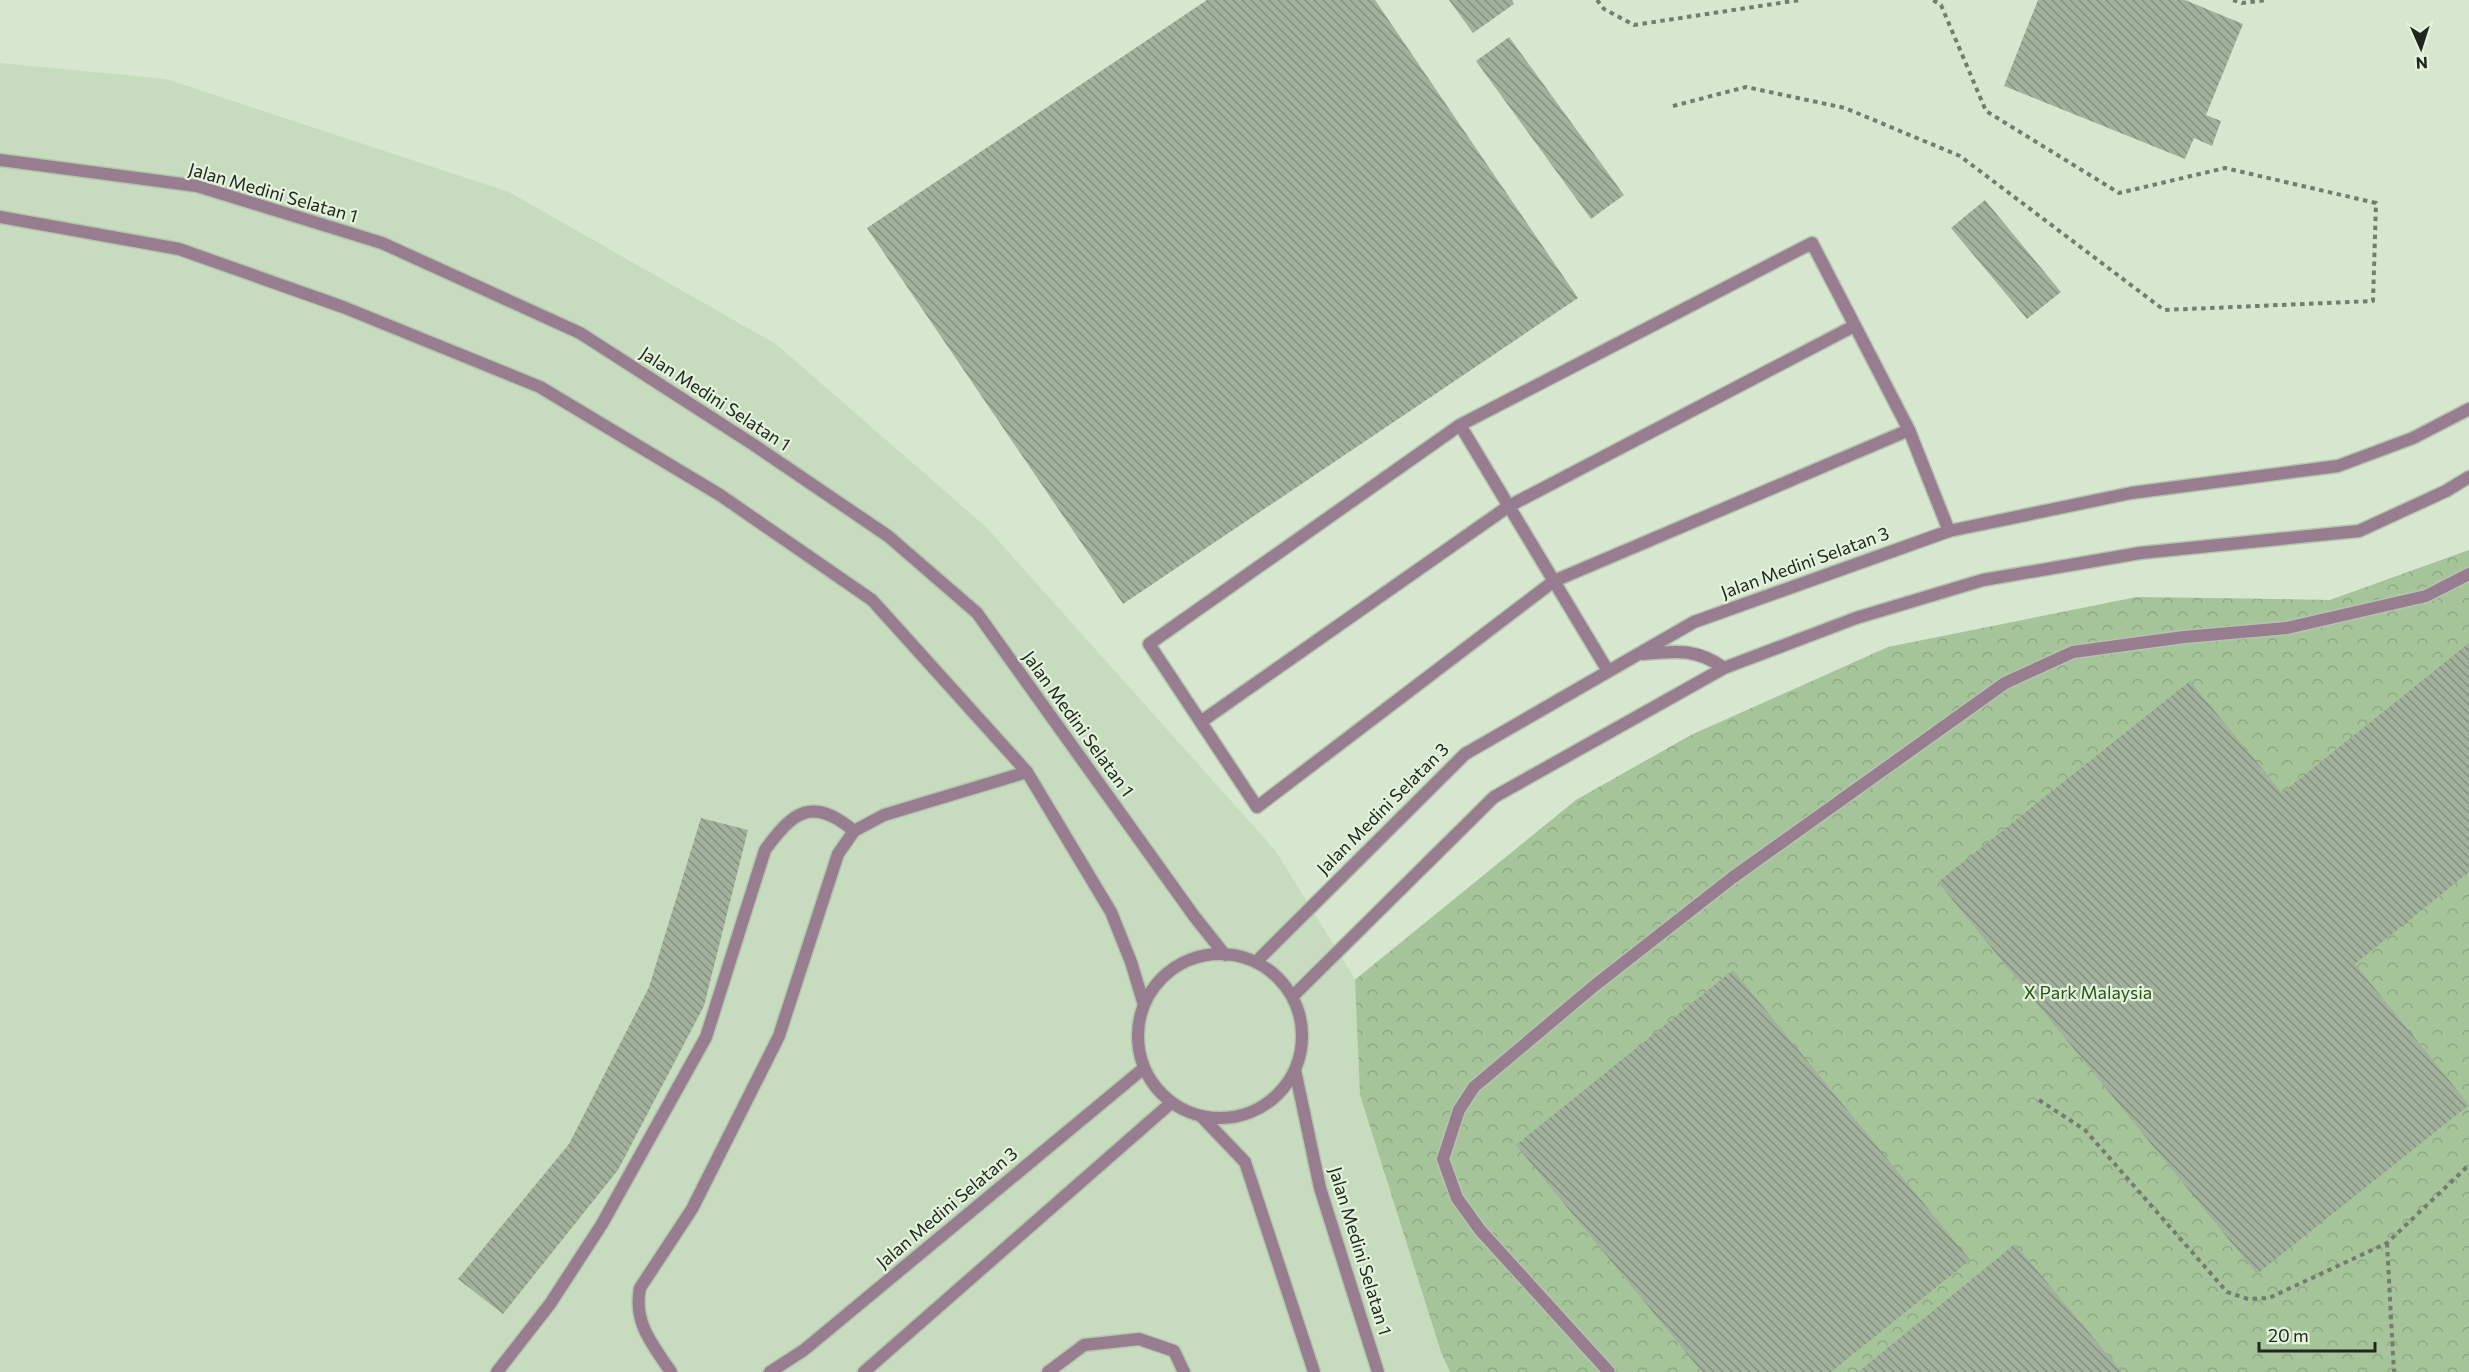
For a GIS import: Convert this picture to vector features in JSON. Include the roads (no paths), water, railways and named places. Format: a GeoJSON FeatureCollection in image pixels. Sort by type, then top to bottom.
{"type":"FeatureCollection","features":[{"type":"Feature","properties":{"kind":"street","name":"Jalan Medini Selatan 1"},"geometry":{"type":"LineString","coordinates":[[0,160],[197,186],[382,243],[580,333],[754,445],[888,536],[976,613],[1194,916],[1225,954]]}},
{"type":"Feature","properties":{"kind":"street"},"geometry":{"type":"LineString","coordinates":[[0,217],[179,249],[343,307],[540,387],[720,495],[872,600],[1027,771],[1111,912],[1131,962],[1144,1005]]}},
{"type":"Feature","properties":{"kind":"street"},"geometry":{"type":"LineString","coordinates":[[1909,430],[1554,581],[1257,807],[1149,644],[1460,425],[1812,243],[1909,430],[1949,531]]}},
{"type":"Feature","properties":{"kind":"street"},"geometry":{"type":"LineString","coordinates":[[1202,721],[1509,506],[1854,326]]}},
{"type":"Feature","properties":{"kind":"street","name":"Jalan Medini Selatan 3"},"geometry":{"type":"LineString","coordinates":[[1256,962],[1465,754],[1694,622],[1949,531],[2131,493],[2338,466],[2413,438],[2469,409]]}},
{"type":"Feature","properties":{"kind":"street"},"geometry":{"type":"LineString","coordinates":[[1460,425],[1608,671]]}},
{"type":"Feature","properties":{"kind":"street"},"geometry":{"type":"LineString","coordinates":[[1293,996],[1494,797],[1724,668],[1856,618],[1983,580],[2140,553],[2359,531],[2446,491],[2469,477]]}},
{"type":"Feature","properties":{"kind":"street"},"geometry":{"type":"LineString","coordinates":[[1609,1372],[1480,1230],[1457,1198],[1443,1159],[1456,1118],[1474,1087],[1594,986],[1732,878],[2005,683],[2073,652],[2184,637],[2287,628],[2426,596],[2469,574]]}},
{"type":"Feature","properties":{"kind":"street"},"geometry":{"type":"LineString","coordinates":[[1638,654],[1683,651],[1708,656],[1724,668]]}},
{"type":"Feature","properties":{"kind":"street"},"geometry":{"type":"LineString","coordinates":[[671,1372],[646,1335],[638,1317],[637,1303],[640,1288],[692,1209],[779,1036],[838,854],[854,831],[884,815],[1027,771]]}},
{"type":"Feature","properties":{"kind":"street"},"geometry":{"type":"LineString","coordinates":[[497,1372],[550,1304],[602,1224],[706,1037],[765,850],[784,823],[803,811],[819,812],[835,817],[854,831]]}},
{"type":"Feature","properties":{"kind":"street"},"geometry":{"type":"LineString","coordinates":[[1225,954],[1256,962],[1277,976],[1293,996],[1300,1012],[1303,1031],[1303,1049],[1295,1070],[1276,1097],[1250,1113],[1226,1118],[1201,1116],[1171,1103],[1160,1093],[1144,1068],[1138,1037],[1144,1005],[1161,979],[1176,967],[1200,957],[1225,954]]}},
{"type":"Feature","properties":{"kind":"street","name":"Jalan Medini Selatan 3"},"geometry":{"type":"LineString","coordinates":[[770,1372],[804,1350],[1144,1068]]}},
{"type":"Feature","properties":{"kind":"street","name":"Jalan Medini Selatan 1"},"geometry":{"type":"LineString","coordinates":[[1295,1070],[1320,1188],[1378,1372]]}},
{"type":"Feature","properties":{"kind":"street"},"geometry":{"type":"LineString","coordinates":[[864,1372],[1171,1103]]}},
{"type":"Feature","properties":{"kind":"street"},"geometry":{"type":"LineString","coordinates":[[1201,1116],[1245,1162],[1314,1372]]}},
{"type":"Feature","properties":{"kind":"street"},"geometry":{"type":"LineString","coordinates":[[1048,1372],[1084,1346],[1138,1339],[1174,1351],[1184,1372]]}},
{"type":"Feature","properties":{"kind":"park label","name":"X Park Malaysia"},"geometry":{"type":"Point","coordinates":[2088,993]}}]}
